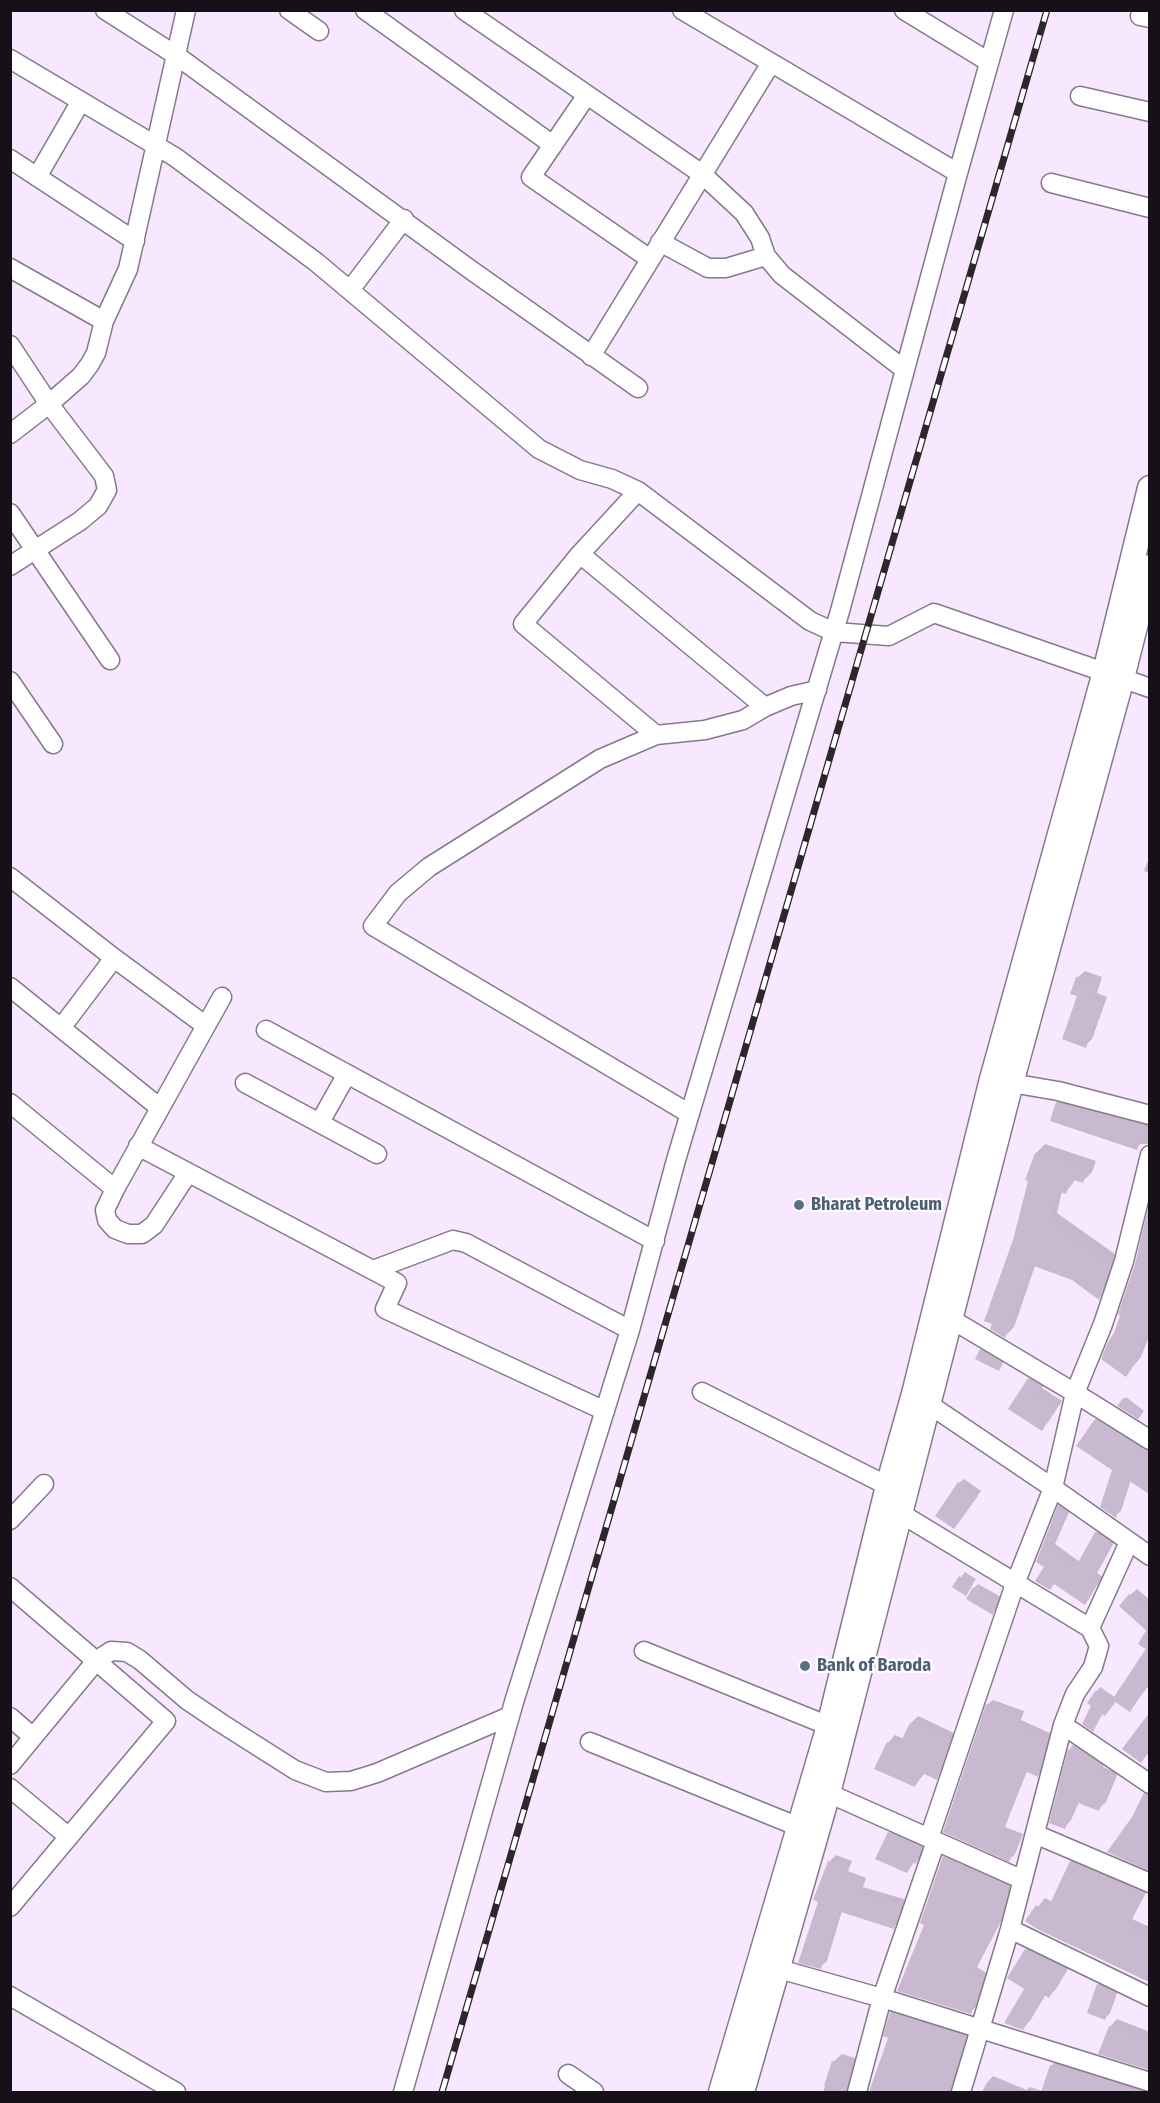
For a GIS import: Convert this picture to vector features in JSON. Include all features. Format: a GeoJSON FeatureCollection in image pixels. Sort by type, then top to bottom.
{"type":"FeatureCollection","features":[{"type":"Feature","properties":{"kind":"main road"},"geometry":{"type":"LineString","coordinates":[[742,2092],[828,1794],[930,1405],[1113,675],[1149,488]]}},
{"type":"Feature","properties":{"kind":"main road"},"geometry":{"type":"LineString","coordinates":[[721,2092],[828,1726],[992,1079],[1113,675],[1149,567]]}},
{"type":"Feature","properties":{"kind":"street"},"geometry":{"type":"LineString","coordinates":[[105,10],[177,56],[638,388]]}},
{"type":"Feature","properties":{"kind":"street"},"geometry":{"type":"LineString","coordinates":[[10,434],[81,376],[96,353],[104,321],[128,269],[186,10]]}},
{"type":"Feature","properties":{"kind":"street"},"geometry":{"type":"LineString","coordinates":[[289,10],[320,31]]}},
{"type":"Feature","properties":{"kind":"street"},"geometry":{"type":"LineString","coordinates":[[364,10],[553,145]]}},
{"type":"Feature","properties":{"kind":"street"},"geometry":{"type":"LineString","coordinates":[[682,10],[958,173]]}},
{"type":"Feature","properties":{"kind":"street"},"geometry":{"type":"LineString","coordinates":[[904,10],[990,62]]}},
{"type":"Feature","properties":{"kind":"street"},"geometry":{"type":"LineString","coordinates":[[403,2092],[510,1716],[630,1330],[690,1114],[834,632],[1004,10]]}},
{"type":"Feature","properties":{"kind":"street"},"geometry":{"type":"LineString","coordinates":[[472,12],[702,174],[744,213],[760,238],[766,256],[782,275],[905,370]]}},
{"type":"Feature","properties":{"kind":"street"},"geometry":{"type":"LineString","coordinates":[[10,59],[175,157],[350,290],[539,449],[580,470],[612,479],[638,491],[810,621],[834,632],[889,636],[934,613],[1149,688]]}},
{"type":"Feature","properties":{"kind":"street"},"geometry":{"type":"LineString","coordinates":[[591,356],[771,63]]}},
{"type":"Feature","properties":{"kind":"street"},"geometry":{"type":"LineString","coordinates":[[587,95],[531,177],[650,259]]}},
{"type":"Feature","properties":{"kind":"street"},"geometry":{"type":"LineString","coordinates":[[1080,96],[1149,112]]}},
{"type":"Feature","properties":{"kind":"street"},"geometry":{"type":"LineString","coordinates":[[37,177],[81,101]]}},
{"type":"Feature","properties":{"kind":"street"},"geometry":{"type":"LineString","coordinates":[[10,159],[135,241]]}},
{"type":"Feature","properties":{"kind":"street"},"geometry":{"type":"LineString","coordinates":[[1052,183],[1149,208]]}},
{"type":"Feature","properties":{"kind":"street"},"geometry":{"type":"LineString","coordinates":[[350,290],[404,219]]}},
{"type":"Feature","properties":{"kind":"street"},"geometry":{"type":"LineString","coordinates":[[660,242],[708,268],[726,268],[766,256]]}},
{"type":"Feature","properties":{"kind":"street"},"geometry":{"type":"LineString","coordinates":[[12,275],[104,321]]}},
{"type":"Feature","properties":{"kind":"street"},"geometry":{"type":"LineString","coordinates":[[10,345],[49,404],[104,476],[107,490],[98,506],[80,521],[10,566]]}},
{"type":"Feature","properties":{"kind":"street"},"geometry":{"type":"LineString","coordinates":[[638,491],[580,554],[523,624],[656,735]]}},
{"type":"Feature","properties":{"kind":"street"},"geometry":{"type":"LineString","coordinates":[[10,513],[110,660]]}},
{"type":"Feature","properties":{"kind":"street"},"geometry":{"type":"LineString","coordinates":[[580,554],[765,707]]}},
{"type":"Feature","properties":{"kind":"street"},"geometry":{"type":"LineString","coordinates":[[10,681],[53,744]]}},
{"type":"Feature","properties":{"kind":"street"},"geometry":{"type":"LineString","coordinates":[[690,1114],[373,926],[398,893],[429,867],[600,759],[656,735],[705,730],[743,720],[791,696],[817,690]]}},
{"type":"Feature","properties":{"kind":"street"},"geometry":{"type":"LineString","coordinates":[[10,877],[206,1026]]}},
{"type":"Feature","properties":{"kind":"street"},"geometry":{"type":"LineString","coordinates":[[61,1028],[114,958]]}},
{"type":"Feature","properties":{"kind":"street"},"geometry":{"type":"LineString","coordinates":[[10,987],[160,1108]]}},
{"type":"Feature","properties":{"kind":"street"},"geometry":{"type":"LineString","coordinates":[[188,1173],[154,1225],[142,1234],[128,1234],[115,1229],[107,1220],[105,1210],[115,1189],[222,997]]}},
{"type":"Feature","properties":{"kind":"street"},"geometry":{"type":"LineString","coordinates":[[266,1030],[655,1240]]}},
{"type":"Feature","properties":{"kind":"street"},"geometry":{"type":"LineString","coordinates":[[320,1122],[347,1074]]}},
{"type":"Feature","properties":{"kind":"street"},"geometry":{"type":"LineString","coordinates":[[245,1083],[378,1154]]}},
{"type":"Feature","properties":{"kind":"street"},"geometry":{"type":"LineString","coordinates":[[1011,1083],[1058,1091],[1149,1115]]}},
{"type":"Feature","properties":{"kind":"street"},"geometry":{"type":"LineString","coordinates":[[10,1103],[115,1189]]}},
{"type":"Feature","properties":{"kind":"street"},"geometry":{"type":"LineString","coordinates":[[138,1146],[397,1283],[385,1309],[605,1411]]}},
{"type":"Feature","properties":{"kind":"street"},"geometry":{"type":"LineString","coordinates":[[857,2092],[882,1998],[1015,1584],[1053,1488],[1075,1393],[1103,1324],[1124,1261],[1149,1155]]}},
{"type":"Feature","properties":{"kind":"street"},"geometry":{"type":"LineString","coordinates":[[373,1270],[453,1240],[466,1243],[630,1330]]}},
{"type":"Feature","properties":{"kind":"street"},"geometry":{"type":"LineString","coordinates":[[951,1319],[1149,1438]]}},
{"type":"Feature","properties":{"kind":"street"},"geometry":{"type":"LineString","coordinates":[[702,1392],[888,1486]]}},
{"type":"Feature","properties":{"kind":"street"},"geometry":{"type":"LineString","coordinates":[[930,1405],[1149,1556]]}},
{"type":"Feature","properties":{"kind":"street"},"geometry":{"type":"LineString","coordinates":[[10,1520],[44,1484]]}},
{"type":"Feature","properties":{"kind":"street"},"geometry":{"type":"LineString","coordinates":[[900,1513],[1089,1628],[1099,1646],[1093,1667],[1075,1694],[1063,1725],[1010,1929],[961,2092]]}},
{"type":"Feature","properties":{"kind":"street"},"geometry":{"type":"LineString","coordinates":[[1089,1628],[1129,1542]]}},
{"type":"Feature","properties":{"kind":"street"},"geometry":{"type":"LineString","coordinates":[[10,1587],[166,1721]]}},
{"type":"Feature","properties":{"kind":"street"},"geometry":{"type":"LineString","coordinates":[[10,1765],[96,1660],[111,1651],[126,1652],[140,1660],[187,1700],[295,1770],[326,1782],[351,1781],[378,1773],[510,1716]]}},
{"type":"Feature","properties":{"kind":"street"},"geometry":{"type":"LineString","coordinates":[[644,1651],[828,1726]]}},
{"type":"Feature","properties":{"kind":"street"},"geometry":{"type":"LineString","coordinates":[[10,1907],[166,1721],[187,1700]]}},
{"type":"Feature","properties":{"kind":"street"},"geometry":{"type":"LineString","coordinates":[[10,1717],[33,1737]]}},
{"type":"Feature","properties":{"kind":"street"},"geometry":{"type":"LineString","coordinates":[[1063,1725],[1149,1784]]}},
{"type":"Feature","properties":{"kind":"street"},"geometry":{"type":"LineString","coordinates":[[590,1742],[799,1827]]}},
{"type":"Feature","properties":{"kind":"street"},"geometry":{"type":"LineString","coordinates":[[10,1788],[69,1838]]}},
{"type":"Feature","properties":{"kind":"street"},"geometry":{"type":"LineString","coordinates":[[828,1794],[1023,1880]]}},
{"type":"Feature","properties":{"kind":"street"},"geometry":{"type":"LineString","coordinates":[[1035,1834],[1149,1883]]}},
{"type":"Feature","properties":{"kind":"street"},"geometry":{"type":"LineString","coordinates":[[1010,1929],[1149,1997]]}},
{"type":"Feature","properties":{"kind":"street"},"geometry":{"type":"LineString","coordinates":[[779,1969],[882,1998],[1149,2082]]}},
{"type":"Feature","properties":{"kind":"street"},"geometry":{"type":"LineString","coordinates":[[14,2004],[176,2092]]}},
{"type":"Feature","properties":{"kind":"street"},"geometry":{"type":"LineString","coordinates":[[568,2074],[594,2092]]}},
{"type":"Feature","properties":{"kind":"building"},"geometry":{"type":"Polygon","coordinates":[[[1076,977],[1096,984],[1090,1000],[1101,1004],[1086,1048],[1062,1039],[1077,996],[1070,994],[1076,977]]]}},
{"type":"Feature","properties":{"kind":"building"},"geometry":{"type":"Polygon","coordinates":[[[1056,1102],[1145,1125],[1137,1150],[1050,1121],[1056,1102]]]}},
{"type":"Feature","properties":{"kind":"building"},"geometry":{"type":"Polygon","coordinates":[[[1035,1153],[1087,1170],[1083,1183],[1071,1179],[1066,1194],[1056,1191],[1049,1223],[1110,1266],[1099,1300],[1072,1280],[1031,1265],[1005,1338],[990,1329],[992,1324],[984,1321],[1013,1240],[1028,1181],[1025,1180],[1035,1153]]]}},
{"type":"Feature","properties":{"kind":"building"},"geometry":{"type":"Polygon","coordinates":[[[1149,1204],[1149,1320],[1132,1368],[1126,1377],[1101,1359],[1120,1316],[1118,1314],[1135,1264],[1149,1204]]]}},
{"type":"Feature","properties":{"kind":"building"},"geometry":{"type":"Polygon","coordinates":[[[980,1349],[1003,1363],[999,1371],[975,1359],[980,1349]]]}},
{"type":"Feature","properties":{"kind":"building"},"geometry":{"type":"Polygon","coordinates":[[[1028,1378],[1042,1387],[1036,1396],[1056,1408],[1042,1431],[1008,1409],[1028,1378]]]}},
{"type":"Feature","properties":{"kind":"building"},"geometry":{"type":"Polygon","coordinates":[[[1123,1398],[1143,1413],[1138,1419],[1117,1406],[1123,1398]]]}},
{"type":"Feature","properties":{"kind":"building"},"geometry":{"type":"Polygon","coordinates":[[[1095,1419],[1149,1451],[1149,1494],[1128,1480],[1116,1518],[1100,1507],[1112,1470],[1076,1446],[1095,1419]]]}},
{"type":"Feature","properties":{"kind":"building"},"geometry":{"type":"Polygon","coordinates":[[[958,1482],[978,1496],[954,1529],[935,1516],[958,1482]]]}},
{"type":"Feature","properties":{"kind":"building"},"geometry":{"type":"Polygon","coordinates":[[[1058,1505],[1067,1512],[1049,1550],[1075,1568],[1095,1532],[1112,1543],[1092,1579],[1098,1584],[1085,1605],[1054,1584],[1050,1590],[1035,1581],[1044,1567],[1036,1562],[1058,1505]]]}},
{"type":"Feature","properties":{"kind":"building"},"geometry":{"type":"Polygon","coordinates":[[[959,1576],[973,1584],[966,1596],[952,1587],[959,1576]]]}},
{"type":"Feature","properties":{"kind":"building"},"geometry":{"type":"Polygon","coordinates":[[[973,1587],[997,1601],[993,1615],[966,1599],[973,1587]]]}},
{"type":"Feature","properties":{"kind":"building"},"geometry":{"type":"Polygon","coordinates":[[[1129,1594],[1149,1612],[1149,1633],[1119,1606],[1129,1594]]]}},
{"type":"Feature","properties":{"kind":"building"},"geometry":{"type":"Polygon","coordinates":[[[1149,1644],[1149,1683],[1130,1712],[1112,1700],[1149,1644]]]}},
{"type":"Feature","properties":{"kind":"building"},"geometry":{"type":"Polygon","coordinates":[[[1096,1690],[1115,1703],[1105,1716],[1102,1714],[1093,1732],[1082,1724],[1091,1706],[1087,1703],[1096,1690]]]}},
{"type":"Feature","properties":{"kind":"building"},"geometry":{"type":"Polygon","coordinates":[[[986,1704],[1020,1716],[1016,1726],[1048,1740],[1038,1777],[1025,1771],[1001,1833],[1018,1840],[1009,1862],[943,1832],[986,1704]]]}},
{"type":"Feature","properties":{"kind":"building"},"geometry":{"type":"Polygon","coordinates":[[[1149,1713],[1149,1751],[1141,1763],[1122,1749],[1149,1713]]]}},
{"type":"Feature","properties":{"kind":"building"},"geometry":{"type":"Polygon","coordinates":[[[910,1723],[950,1741],[937,1780],[922,1773],[915,1787],[874,1769],[887,1742],[898,1747],[910,1723]]]}},
{"type":"Feature","properties":{"kind":"building"},"geometry":{"type":"Polygon","coordinates":[[[1072,1745],[1101,1764],[1097,1774],[1112,1780],[1099,1811],[1076,1802],[1065,1829],[1049,1823],[1068,1749],[1070,1750],[1072,1745]]]}},
{"type":"Feature","properties":{"kind":"building"},"geometry":{"type":"Polygon","coordinates":[[[1144,1793],[1149,1795],[1149,1871],[1107,1852],[1132,1817],[1144,1793]]]}},
{"type":"Feature","properties":{"kind":"building"},"geometry":{"type":"Polygon","coordinates":[[[888,1832],[922,1847],[916,1864],[913,1862],[907,1873],[875,1859],[888,1832]]]}},
{"type":"Feature","properties":{"kind":"building"},"geometry":{"type":"Polygon","coordinates":[[[943,1856],[1009,1887],[1002,1916],[972,1973],[983,1980],[971,2014],[897,1991],[924,1925],[920,1923],[943,1856]]]}},
{"type":"Feature","properties":{"kind":"building"},"geometry":{"type":"Polygon","coordinates":[[[828,1861],[846,1868],[843,1878],[861,1885],[858,1893],[901,1907],[894,1929],[838,1911],[821,1969],[798,1963],[818,1902],[813,1900],[828,1861]]]}},
{"type":"Feature","properties":{"kind":"building"},"geometry":{"type":"Polygon","coordinates":[[[1070,1861],[1143,1892],[1125,1927],[1149,1938],[1149,1982],[1037,1929],[1025,1921],[1036,1905],[1046,1912],[1070,1861]]]}},
{"type":"Feature","properties":{"kind":"building"},"geometry":{"type":"Polygon","coordinates":[[[1025,1949],[1065,1971],[1049,1998],[1044,1995],[1023,2030],[1004,2023],[1024,1989],[1007,1978],[1025,1949]]]}},
{"type":"Feature","properties":{"kind":"building"},"geometry":{"type":"Polygon","coordinates":[[[1097,1984],[1115,1992],[1105,2020],[1087,2013],[1097,1984]]]}},
{"type":"Feature","properties":{"kind":"building"},"geometry":{"type":"Polygon","coordinates":[[[890,2012],[966,2036],[946,2092],[869,2092],[888,2038],[883,2036],[890,2012]]]}},
{"type":"Feature","properties":{"kind":"building"},"geometry":{"type":"Polygon","coordinates":[[[1109,2026],[1149,2042],[1149,2070],[1098,2054],[1109,2026]]]}},
{"type":"Feature","properties":{"kind":"building"},"geometry":{"type":"Polygon","coordinates":[[[832,2061],[851,2067],[846,2092],[824,2085],[832,2061]]]}},
{"type":"Feature","properties":{"kind":"building"},"geometry":{"type":"Polygon","coordinates":[[[1050,2065],[1070,2071],[1071,2069],[1146,2092],[1041,2092],[1050,2065]]]}},
{"type":"Feature","properties":{"kind":"railway"},"geometry":{"type":"LineString","coordinates":[[442,2092],[1047,10]]}},
{"type":"Feature","properties":{"kind":"place","name":"Bharat Petroleum"},"geometry":{"type":"Point","coordinates":[799,1205]}},
{"type":"Feature","properties":{"kind":"place","name":"Bank of Baroda"},"geometry":{"type":"Point","coordinates":[805,1666]}}]}
